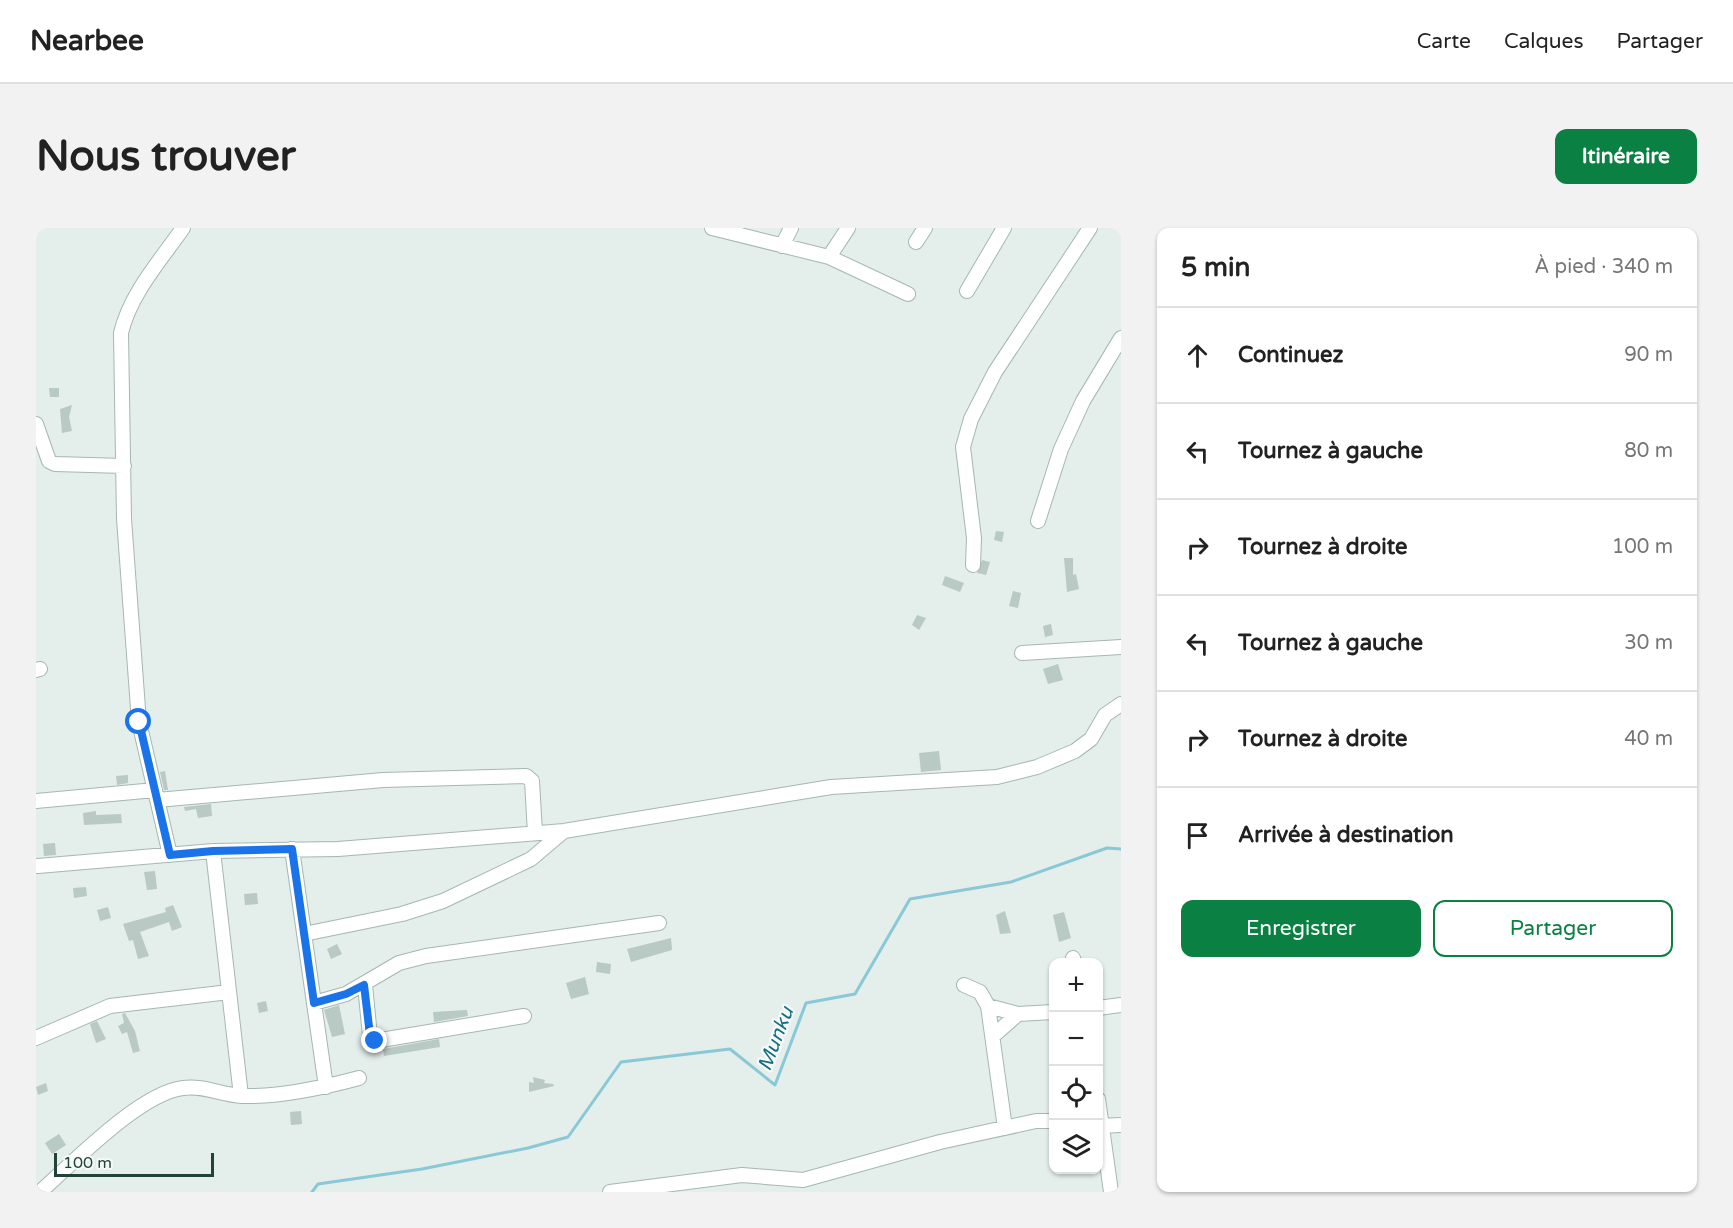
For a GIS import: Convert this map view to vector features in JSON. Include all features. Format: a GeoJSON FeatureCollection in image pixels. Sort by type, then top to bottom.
{"type":"FeatureCollection","features":[{"type":"Feature","properties":{"kind":"street"},"geometry":{"type":"LineString","coordinates":[[170,855],[139,722],[124,519],[121,333],[125,316],[183,228]]}},
{"type":"Feature","properties":{"kind":"street"},"geometry":{"type":"LineString","coordinates":[[712,228],[829,258],[908,294]]}},
{"type":"Feature","properties":{"kind":"street"},"geometry":{"type":"LineString","coordinates":[[782,246],[791,228]]}},
{"type":"Feature","properties":{"kind":"street"},"geometry":{"type":"LineString","coordinates":[[829,258],[848,228]]}},
{"type":"Feature","properties":{"kind":"street"},"geometry":{"type":"LineString","coordinates":[[916,242],[925,228]]}},
{"type":"Feature","properties":{"kind":"street"},"geometry":{"type":"LineString","coordinates":[[967,291],[1004,228]]}},
{"type":"Feature","properties":{"kind":"street"},"geometry":{"type":"LineString","coordinates":[[973,565],[974,538],[963,447],[965,434],[995,372],[1090,228]]}},
{"type":"Feature","properties":{"kind":"street"},"geometry":{"type":"LineString","coordinates":[[1038,521],[1061,449],[1083,401],[1121,338]]}},
{"type":"Feature","properties":{"kind":"street"},"geometry":{"type":"LineString","coordinates":[[36,424],[50,461],[55,464],[124,466]]}},
{"type":"Feature","properties":{"kind":"street"},"geometry":{"type":"LineString","coordinates":[[1022,653],[1121,647]]}},
{"type":"Feature","properties":{"kind":"street"},"geometry":{"type":"LineString","coordinates":[[38,866],[213,851],[338,849],[564,831],[831,787],[997,777],[1037,767],[1084,746],[1105,715],[1121,704]]}},
{"type":"Feature","properties":{"kind":"street"},"geometry":{"type":"LineString","coordinates":[[36,801],[383,780],[525,776],[532,781],[535,833]]}},
{"type":"Feature","properties":{"kind":"street"},"geometry":{"type":"LineString","coordinates":[[304,934],[402,914],[443,901],[531,859],[564,831]]}},
{"type":"Feature","properties":{"kind":"street"},"geometry":{"type":"LineString","coordinates":[[292,849],[326,1087]]}},
{"type":"Feature","properties":{"kind":"street"},"geometry":{"type":"LineString","coordinates":[[213,851],[241,1096]]}},
{"type":"Feature","properties":{"kind":"street"},"geometry":{"type":"LineString","coordinates":[[314,1003],[346,994],[399,963],[426,956],[659,923]]}},
{"type":"Feature","properties":{"kind":"street"},"geometry":{"type":"LineString","coordinates":[[364,985],[370,1035],[375,1041],[524,1016]]}},
{"type":"Feature","properties":{"kind":"street"},"geometry":{"type":"LineString","coordinates":[[964,986],[976,988],[988,1006],[1005,1128]]}},
{"type":"Feature","properties":{"kind":"street"},"geometry":{"type":"LineString","coordinates":[[36,1038],[110,1006],[229,992]]}},
{"type":"Feature","properties":{"kind":"street"},"geometry":{"type":"LineString","coordinates":[[1103,1007],[1121,1005]]}},
{"type":"Feature","properties":{"kind":"street"},"geometry":{"type":"LineString","coordinates":[[988,1006],[1018,1014],[1049,1012]]}},
{"type":"Feature","properties":{"kind":"street"},"geometry":{"type":"LineString","coordinates":[[993,1036],[1018,1014]]}},
{"type":"Feature","properties":{"kind":"street"},"geometry":{"type":"LineString","coordinates":[[40,1192],[144,1104],[180,1088],[201,1088],[241,1096],[326,1087],[359,1078]]}},
{"type":"Feature","properties":{"kind":"street"},"geometry":{"type":"LineString","coordinates":[[609,1192],[742,1175],[803,1180],[928,1145],[1005,1128],[1049,1122]]}},
{"type":"Feature","properties":{"kind":"street"},"geometry":{"type":"LineString","coordinates":[[1103,1126],[1121,1125]]}},
{"type":"Feature","properties":{"kind":"street"},"geometry":{"type":"LineString","coordinates":[[1103,1140],[1114,1190]]}},
{"type":"Feature","properties":{"kind":"building"},"geometry":{"type":"Polygon","coordinates":[[[49,388],[59,388],[59,397],[50,397],[49,388]]]}},
{"type":"Feature","properties":{"kind":"building"},"geometry":{"type":"Polygon","coordinates":[[[72,405],[69,417],[72,431],[62,433],[60,409],[72,405]]]}},
{"type":"Feature","properties":{"kind":"building"},"geometry":{"type":"Polygon","coordinates":[[[996,531],[1004,532],[1002,542],[994,540],[996,531]]]}},
{"type":"Feature","properties":{"kind":"building"},"geometry":{"type":"Polygon","coordinates":[[[1064,558],[1073,558],[1073,575],[1076,574],[1079,589],[1067,592],[1064,558]]]}},
{"type":"Feature","properties":{"kind":"building"},"geometry":{"type":"Polygon","coordinates":[[[982,560],[990,562],[986,575],[977,573],[982,560]]]}},
{"type":"Feature","properties":{"kind":"building"},"geometry":{"type":"Polygon","coordinates":[[[945,576],[964,583],[960,592],[942,585],[945,576]]]}},
{"type":"Feature","properties":{"kind":"building"},"geometry":{"type":"Polygon","coordinates":[[[1013,591],[1021,593],[1018,608],[1009,606],[1013,591]]]}},
{"type":"Feature","properties":{"kind":"building"},"geometry":{"type":"Polygon","coordinates":[[[917,615],[926,618],[919,630],[912,625],[917,615]]]}},
{"type":"Feature","properties":{"kind":"building"},"geometry":{"type":"Polygon","coordinates":[[[1051,624],[1053,635],[1045,637],[1043,626],[1051,624]]]}},
{"type":"Feature","properties":{"kind":"building"},"geometry":{"type":"Polygon","coordinates":[[[1058,664],[1063,680],[1048,684],[1043,669],[1058,664]]]}},
{"type":"Feature","properties":{"kind":"building"},"geometry":{"type":"Polygon","coordinates":[[[939,751],[941,770],[921,772],[919,753],[939,751]]]}},
{"type":"Feature","properties":{"kind":"building"},"geometry":{"type":"Polygon","coordinates":[[[165,771],[168,790],[164,790],[160,772],[165,771]]]}},
{"type":"Feature","properties":{"kind":"building"},"geometry":{"type":"Polygon","coordinates":[[[128,775],[128,783],[117,785],[116,776],[128,775]]]}},
{"type":"Feature","properties":{"kind":"building"},"geometry":{"type":"Polygon","coordinates":[[[211,804],[212,816],[198,818],[196,809],[185,811],[184,807],[211,804]]]}},
{"type":"Feature","properties":{"kind":"building"},"geometry":{"type":"Polygon","coordinates":[[[96,811],[96,815],[121,814],[122,823],[84,825],[83,813],[96,811]]]}},
{"type":"Feature","properties":{"kind":"building"},"geometry":{"type":"Polygon","coordinates":[[[55,843],[56,855],[44,856],[43,844],[55,843]]]}},
{"type":"Feature","properties":{"kind":"building"},"geometry":{"type":"Polygon","coordinates":[[[155,871],[157,889],[147,890],[144,872],[155,871]]]}},
{"type":"Feature","properties":{"kind":"building"},"geometry":{"type":"Polygon","coordinates":[[[86,887],[87,896],[74,898],[73,888],[86,887]]]}},
{"type":"Feature","properties":{"kind":"building"},"geometry":{"type":"Polygon","coordinates":[[[257,893],[258,904],[245,905],[244,894],[257,893]]]}},
{"type":"Feature","properties":{"kind":"building"},"geometry":{"type":"Polygon","coordinates":[[[173,905],[182,927],[172,931],[169,922],[140,932],[149,956],[138,959],[133,940],[129,941],[123,924],[166,912],[165,908],[173,905]]]}},
{"type":"Feature","properties":{"kind":"building"},"geometry":{"type":"Polygon","coordinates":[[[108,907],[111,918],[100,921],[97,910],[108,907]]]}},
{"type":"Feature","properties":{"kind":"building"},"geometry":{"type":"Polygon","coordinates":[[[1005,911],[1011,933],[1000,934],[996,915],[1005,911]]]}},
{"type":"Feature","properties":{"kind":"building"},"geometry":{"type":"Polygon","coordinates":[[[1064,912],[1071,938],[1059,942],[1053,915],[1064,912]]]}},
{"type":"Feature","properties":{"kind":"building"},"geometry":{"type":"Polygon","coordinates":[[[671,938],[672,950],[631,962],[627,949],[671,938]]]}},
{"type":"Feature","properties":{"kind":"building"},"geometry":{"type":"Polygon","coordinates":[[[337,944],[342,954],[331,959],[327,949],[337,944]]]}},
{"type":"Feature","properties":{"kind":"building"},"geometry":{"type":"Polygon","coordinates":[[[597,962],[611,964],[610,974],[596,972],[597,962]]]}},
{"type":"Feature","properties":{"kind":"building"},"geometry":{"type":"Polygon","coordinates":[[[585,977],[589,994],[571,999],[566,983],[585,977]]]}},
{"type":"Feature","properties":{"kind":"building"},"geometry":{"type":"Polygon","coordinates":[[[266,1001],[268,1011],[259,1013],[257,1003],[266,1001]]]}},
{"type":"Feature","properties":{"kind":"building"},"geometry":{"type":"Polygon","coordinates":[[[339,1005],[345,1034],[332,1037],[324,1010],[339,1005]]]}},
{"type":"Feature","properties":{"kind":"building"},"geometry":{"type":"Polygon","coordinates":[[[467,1010],[468,1016],[434,1022],[433,1012],[467,1010]]]}},
{"type":"Feature","properties":{"kind":"building"},"geometry":{"type":"Polygon","coordinates":[[[125,1013],[135,1031],[140,1051],[133,1053],[127,1032],[122,1034],[118,1026],[124,1023],[122,1014],[125,1013]]]}},
{"type":"Feature","properties":{"kind":"building"},"geometry":{"type":"Polygon","coordinates":[[[97,1021],[106,1039],[96,1043],[90,1024],[97,1021]]]}},
{"type":"Feature","properties":{"kind":"building"},"geometry":{"type":"Polygon","coordinates":[[[439,1039],[440,1047],[384,1056],[383,1049],[439,1039]]]}},
{"type":"Feature","properties":{"kind":"building"},"geometry":{"type":"Polygon","coordinates":[[[533,1077],[545,1080],[544,1083],[554,1086],[529,1092],[529,1082],[534,1083],[533,1077]]]}},
{"type":"Feature","properties":{"kind":"building"},"geometry":{"type":"Polygon","coordinates":[[[46,1083],[48,1091],[38,1095],[36,1087],[46,1083]]]}},
{"type":"Feature","properties":{"kind":"building"},"geometry":{"type":"Polygon","coordinates":[[[301,1111],[302,1124],[291,1125],[290,1112],[301,1111]]]}},
{"type":"Feature","properties":{"kind":"building"},"geometry":{"type":"Polygon","coordinates":[[[59,1134],[66,1145],[52,1154],[45,1143],[59,1134]]]}},
{"type":"Feature","properties":{"kind":"waterway","name":"Munku"},"geometry":{"type":"LineString","coordinates":[[312,1192],[318,1184],[422,1169],[528,1148],[568,1137],[621,1062],[730,1049],[775,1085],[806,1003],[855,994],[910,899],[1011,882],[1107,848],[1121,849]]}},
{"type":"Feature","properties":{"kind":"route"},"geometry":{"type":"LineString","coordinates":[[139,722],[170,855],[213,851],[292,849],[314,1003],[346,994],[364,985],[370,1035],[375,1041]]}}]}
